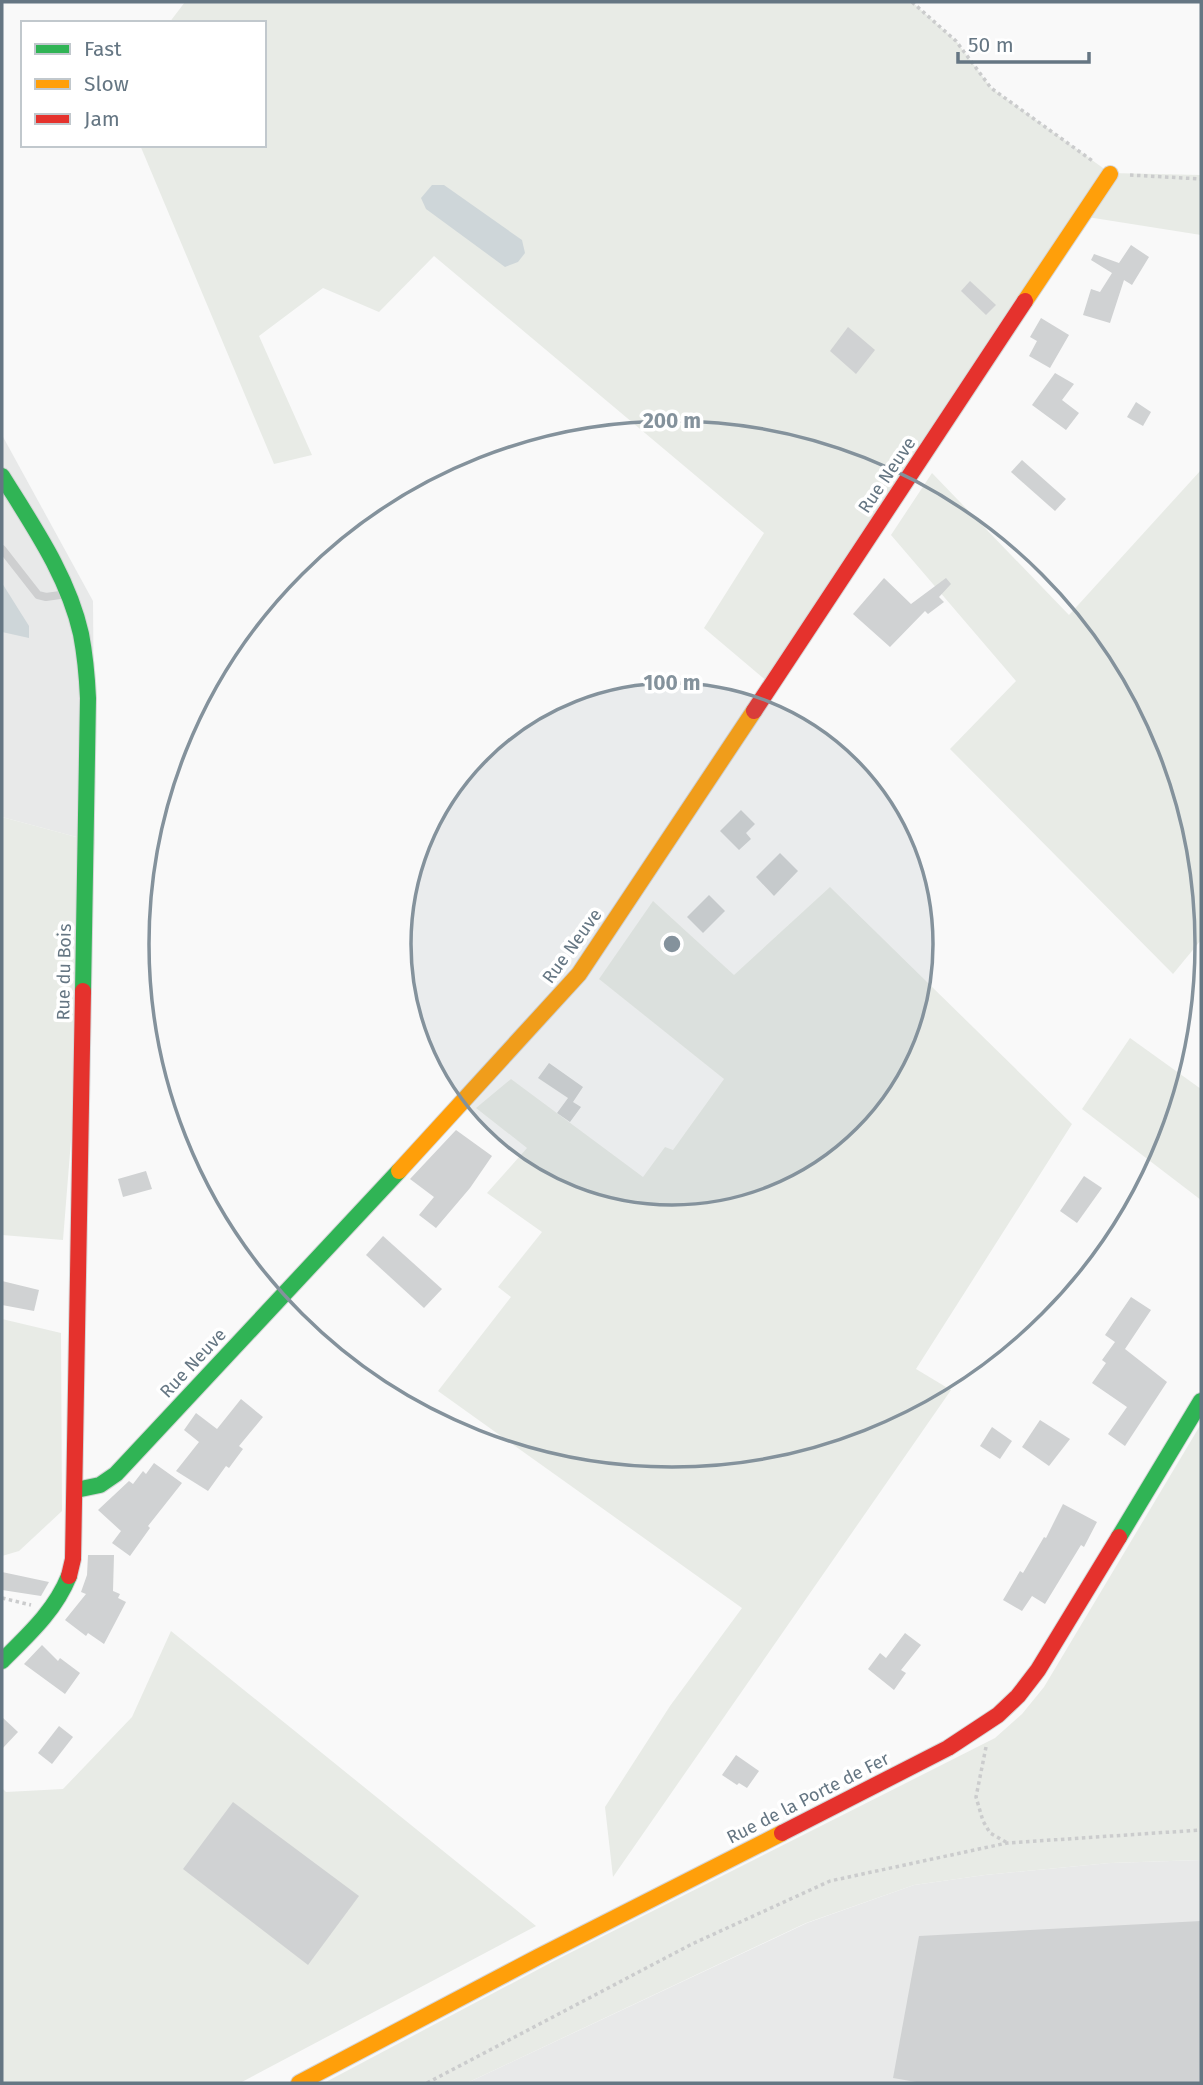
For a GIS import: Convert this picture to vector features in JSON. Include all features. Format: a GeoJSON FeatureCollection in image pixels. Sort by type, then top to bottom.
{"type":"FeatureCollection","features":[{"type":"Feature","properties":{"kind":"street","name":"Rue Neuve"},"geometry":{"type":"LineString","coordinates":[[76,1490],[100,1485],[116,1474],[579,974],[1110,174]]}},
{"type":"Feature","properties":{"kind":"street","name":"Rue du Bois"},"geometry":{"type":"LineString","coordinates":[[2,476],[54,559],[70,593],[82,636],[88,698],[76,1490]]}},
{"type":"Feature","properties":{"kind":"street","name":"Rue de la Porte de Fer"},"geometry":{"type":"LineString","coordinates":[[299,2083],[538,1956],[948,1748],[992,1723],[1021,1694],[1038,1670],[1201,1401]]}},
{"type":"Feature","properties":{"kind":"street"},"geometry":{"type":"LineString","coordinates":[[2,1661],[50,1610],[64,1591],[72,1572],[76,1490]]}},
{"type":"Feature","properties":{"kind":"lane"},"geometry":{"type":"LineString","coordinates":[[2,549],[37,595],[46,597],[70,593]]}},
{"type":"Feature","properties":{"kind":"path"},"geometry":{"type":"LineString","coordinates":[[912,2],[956,41],[991,88],[1110,174],[1201,178]]}},
{"type":"Feature","properties":{"kind":"path"},"geometry":{"type":"LineString","coordinates":[[2,1598],[50,1610]]}},
{"type":"Feature","properties":{"kind":"path"},"geometry":{"type":"LineString","coordinates":[[992,1723],[979,1772],[976,1797],[983,1821],[990,1833],[1007,1843]]}},
{"type":"Feature","properties":{"kind":"path"},"geometry":{"type":"LineString","coordinates":[[427,2083],[692,1944],[830,1881],[1007,1843],[1201,1830]]}},
{"type":"Feature","properties":{"kind":"shaded area"},"geometry":{"type":"Polygon","coordinates":[[[185,2],[912,2],[956,41],[991,88],[1110,173],[1201,175],[1201,235],[1081,216],[768,682],[704,628],[764,533],[434,256],[379,312],[323,288],[259,336],[312,455],[274,464],[141,147],[266,147],[266,21],[171,21],[185,2]]]}},
{"type":"Feature","properties":{"kind":"shaded area"},"geometry":{"type":"Polygon","coordinates":[[[432,185],[444,185],[522,240],[525,253],[518,262],[505,267],[426,209],[421,198],[432,185]]]}},
{"type":"Feature","properties":{"kind":"shaded area"},"geometry":{"type":"Polygon","coordinates":[[[2,435],[93,601],[95,842],[2,817],[2,435]]]}},
{"type":"Feature","properties":{"kind":"shaded area"},"geometry":{"type":"Polygon","coordinates":[[[1201,470],[1201,940],[1173,974],[950,749],[1016,681],[891,535],[932,473],[1069,615],[1201,470]]]}},
{"type":"Feature","properties":{"kind":"shaded area"},"geometry":{"type":"Polygon","coordinates":[[[2,583],[29,626],[29,638],[2,632],[2,583]]]}},
{"type":"Feature","properties":{"kind":"shaded area"},"geometry":{"type":"Polygon","coordinates":[[[2,817],[95,842],[63,1240],[2,1235],[2,817]]]}},
{"type":"Feature","properties":{"kind":"shaded area"},"geometry":{"type":"Polygon","coordinates":[[[830,887],[1072,1124],[916,1369],[951,1390],[613,1877],[605,1807],[670,1706],[742,1608],[438,1391],[511,1297],[498,1287],[542,1232],[487,1193],[527,1148],[476,1108],[511,1079],[643,1177],[665,1147],[673,1150],[724,1079],[599,979],[653,901],[734,975],[830,887]]]}},
{"type":"Feature","properties":{"kind":"shaded area"},"geometry":{"type":"Polygon","coordinates":[[[1130,1038],[1201,1089],[1201,1200],[1082,1109],[1130,1038]]]}},
{"type":"Feature","properties":{"kind":"shaded area"},"geometry":{"type":"Polygon","coordinates":[[[2,1319],[61,1333],[62,1511],[19,1551],[2,1556],[2,1319]]]}},
{"type":"Feature","properties":{"kind":"shaded area"},"geometry":{"type":"Polygon","coordinates":[[[1201,1424],[1201,1860],[1110,1863],[914,1885],[806,1923],[467,2083],[324,2083],[554,1961],[995,1738],[1022,1714],[1044,1687],[1201,1424]]]}},
{"type":"Feature","properties":{"kind":"shaded area"},"geometry":{"type":"Polygon","coordinates":[[[171,1631],[536,1926],[240,2083],[2,2083],[2,1788],[6,1792],[63,1789],[132,1717],[171,1631]]]}},
{"type":"Feature","properties":{"kind":"shaded area"},"geometry":{"type":"Polygon","coordinates":[[[1201,1860],[1201,2083],[467,2083],[807,1923],[914,1885],[1110,1863],[1201,1860]]]}},
{"type":"Feature","properties":{"kind":"building"},"geometry":{"type":"Polygon","coordinates":[[[1131,245],[1149,257],[1132,285],[1124,280],[1110,323],[1083,315],[1091,289],[1100,292],[1112,273],[1091,260],[1094,254],[1119,263],[1131,245]]]}},
{"type":"Feature","properties":{"kind":"building"},"geometry":{"type":"Polygon","coordinates":[[[970,281],[996,305],[986,315],[961,291],[970,281]]]}},
{"type":"Feature","properties":{"kind":"building"},"geometry":{"type":"Polygon","coordinates":[[[1041,318],[1069,335],[1050,368],[1029,356],[1037,341],[1030,337],[1041,318]]]}},
{"type":"Feature","properties":{"kind":"building"},"geometry":{"type":"Polygon","coordinates":[[[848,327],[875,350],[856,374],[830,351],[848,327]]]}},
{"type":"Feature","properties":{"kind":"building"},"geometry":{"type":"Polygon","coordinates":[[[1055,373],[1074,384],[1062,400],[1079,413],[1066,430],[1032,405],[1055,373]]]}},
{"type":"Feature","properties":{"kind":"building"},"geometry":{"type":"Polygon","coordinates":[[[1136,402],[1151,412],[1143,426],[1127,417],[1136,402]]]}},
{"type":"Feature","properties":{"kind":"building"},"geometry":{"type":"Polygon","coordinates":[[[1022,460],[1066,499],[1055,511],[1011,472],[1022,460]]]}},
{"type":"Feature","properties":{"kind":"building"},"geometry":{"type":"Polygon","coordinates":[[[884,578],[911,604],[946,578],[951,584],[939,597],[944,602],[928,614],[925,611],[890,647],[853,614],[884,578]]]}},
{"type":"Feature","properties":{"kind":"building"},"geometry":{"type":"Polygon","coordinates":[[[741,810],[755,824],[746,833],[751,839],[739,850],[720,831],[741,810]]]}},
{"type":"Feature","properties":{"kind":"building"},"geometry":{"type":"Polygon","coordinates":[[[780,853],[798,871],[774,896],[756,877],[780,853]]]}},
{"type":"Feature","properties":{"kind":"building"},"geometry":{"type":"Polygon","coordinates":[[[709,895],[725,911],[703,933],[687,917],[709,895]]]}},
{"type":"Feature","properties":{"kind":"building"},"geometry":{"type":"Polygon","coordinates":[[[549,1063],[583,1087],[573,1102],[581,1107],[570,1122],[557,1113],[568,1098],[538,1078],[549,1063]]]}},
{"type":"Feature","properties":{"kind":"building"},"geometry":{"type":"Polygon","coordinates":[[[456,1130],[492,1156],[470,1188],[436,1228],[419,1215],[434,1197],[410,1179],[456,1130]]]}},
{"type":"Feature","properties":{"kind":"building"},"geometry":{"type":"Polygon","coordinates":[[[146,1171],[152,1189],[123,1197],[118,1179],[146,1171]]]}},
{"type":"Feature","properties":{"kind":"building"},"geometry":{"type":"Polygon","coordinates":[[[1084,1176],[1102,1188],[1077,1223],[1060,1211],[1084,1176]]]}},
{"type":"Feature","properties":{"kind":"building"},"geometry":{"type":"Polygon","coordinates":[[[383,1236],[442,1289],[424,1308],[366,1255],[383,1236]]]}},
{"type":"Feature","properties":{"kind":"building"},"geometry":{"type":"Polygon","coordinates":[[[2,1281],[39,1290],[34,1311],[2,1305],[2,1281]]]}},
{"type":"Feature","properties":{"kind":"building"},"geometry":{"type":"Polygon","coordinates":[[[1131,1297],[1151,1310],[1125,1349],[1167,1382],[1125,1446],[1108,1434],[1127,1407],[1092,1383],[1106,1363],[1102,1360],[1115,1342],[1105,1335],[1131,1297]]]}},
{"type":"Feature","properties":{"kind":"building"},"geometry":{"type":"Polygon","coordinates":[[[241,1399],[263,1417],[239,1446],[243,1449],[229,1468],[226,1466],[208,1491],[176,1471],[199,1442],[184,1430],[196,1413],[217,1429],[241,1399]]]}},
{"type":"Feature","properties":{"kind":"building"},"geometry":{"type":"Polygon","coordinates":[[[1040,1420],[1070,1439],[1049,1466],[1022,1447],[1040,1420]]]}},
{"type":"Feature","properties":{"kind":"building"},"geometry":{"type":"Polygon","coordinates":[[[992,1427],[1012,1441],[1000,1459],[980,1446],[992,1427]]]}},
{"type":"Feature","properties":{"kind":"building"},"geometry":{"type":"Polygon","coordinates":[[[154,1463],[182,1483],[148,1526],[150,1528],[130,1556],[112,1543],[121,1531],[98,1510],[129,1481],[133,1484],[143,1471],[146,1474],[154,1463]]]}},
{"type":"Feature","properties":{"kind":"building"},"geometry":{"type":"Polygon","coordinates":[[[1063,1504],[1097,1522],[1084,1547],[1081,1545],[1045,1604],[1032,1596],[1022,1611],[1003,1600],[1020,1571],[1023,1573],[1044,1537],[1046,1538],[1063,1504]]]}},
{"type":"Feature","properties":{"kind":"building"},"geometry":{"type":"Polygon","coordinates":[[[88,1555],[114,1555],[113,1591],[120,1594],[118,1598],[126,1602],[104,1644],[88,1633],[86,1636],[65,1620],[86,1594],[81,1592],[87,1575],[88,1555]]]}},
{"type":"Feature","properties":{"kind":"building"},"geometry":{"type":"Polygon","coordinates":[[[2,1572],[49,1582],[41,1596],[2,1590],[2,1572]]]}},
{"type":"Feature","properties":{"kind":"building"},"geometry":{"type":"Polygon","coordinates":[[[905,1633],[921,1645],[901,1670],[906,1673],[894,1690],[868,1669],[880,1653],[886,1658],[905,1633]]]}},
{"type":"Feature","properties":{"kind":"building"},"geometry":{"type":"Polygon","coordinates":[[[42,1645],[58,1661],[60,1658],[80,1673],[65,1694],[24,1664],[42,1645]]]}},
{"type":"Feature","properties":{"kind":"building"},"geometry":{"type":"Polygon","coordinates":[[[2,1717],[18,1732],[2,1749],[2,1717]]]}},
{"type":"Feature","properties":{"kind":"building"},"geometry":{"type":"Polygon","coordinates":[[[59,1726],[73,1737],[52,1764],[38,1753],[59,1726]]]}},
{"type":"Feature","properties":{"kind":"building"},"geometry":{"type":"Polygon","coordinates":[[[736,1755],[759,1771],[747,1788],[722,1775],[736,1755]]]}},
{"type":"Feature","properties":{"kind":"building"},"geometry":{"type":"Polygon","coordinates":[[[233,1802],[359,1896],[308,1965],[183,1869],[233,1802]]]}},
{"type":"Feature","properties":{"kind":"building"},"geometry":{"type":"Polygon","coordinates":[[[1201,1921],[1201,2083],[922,2083],[893,2078],[919,1936],[1201,1921]]]}},
{"type":"Feature","properties":{"kind":"traffic: fast"},"geometry":{"type":"LineString","coordinates":[[2,476],[58,572],[68,592],[81,634],[88,698],[83,991]]}},
{"type":"Feature","properties":{"kind":"traffic: fast"},"geometry":{"type":"LineString","coordinates":[[76,1490],[100,1485],[116,1474],[399,1171]]}},
{"type":"Feature","properties":{"kind":"traffic: fast"},"geometry":{"type":"LineString","coordinates":[[1119,1537],[1201,1401]]}},
{"type":"Feature","properties":{"kind":"traffic: fast"},"geometry":{"type":"LineString","coordinates":[[2,1661],[49,1611],[69,1576]]}},
{"type":"Feature","properties":{"kind":"traffic: slow"},"geometry":{"type":"LineString","coordinates":[[1025,301],[1110,174]]}},
{"type":"Feature","properties":{"kind":"traffic: slow"},"geometry":{"type":"LineString","coordinates":[[399,1171],[579,974],[754,711]]}},
{"type":"Feature","properties":{"kind":"traffic: slow"},"geometry":{"type":"LineString","coordinates":[[299,2083],[782,1833]]}},
{"type":"Feature","properties":{"kind":"traffic: jam"},"geometry":{"type":"LineString","coordinates":[[754,711],[1025,301]]}},
{"type":"Feature","properties":{"kind":"traffic: jam"},"geometry":{"type":"LineString","coordinates":[[69,1576],[73,1559],[83,991]]}},
{"type":"Feature","properties":{"kind":"traffic: jam"},"geometry":{"type":"LineString","coordinates":[[782,1833],[948,1748],[998,1715],[1018,1696],[1038,1670],[1119,1537]]}}]}
